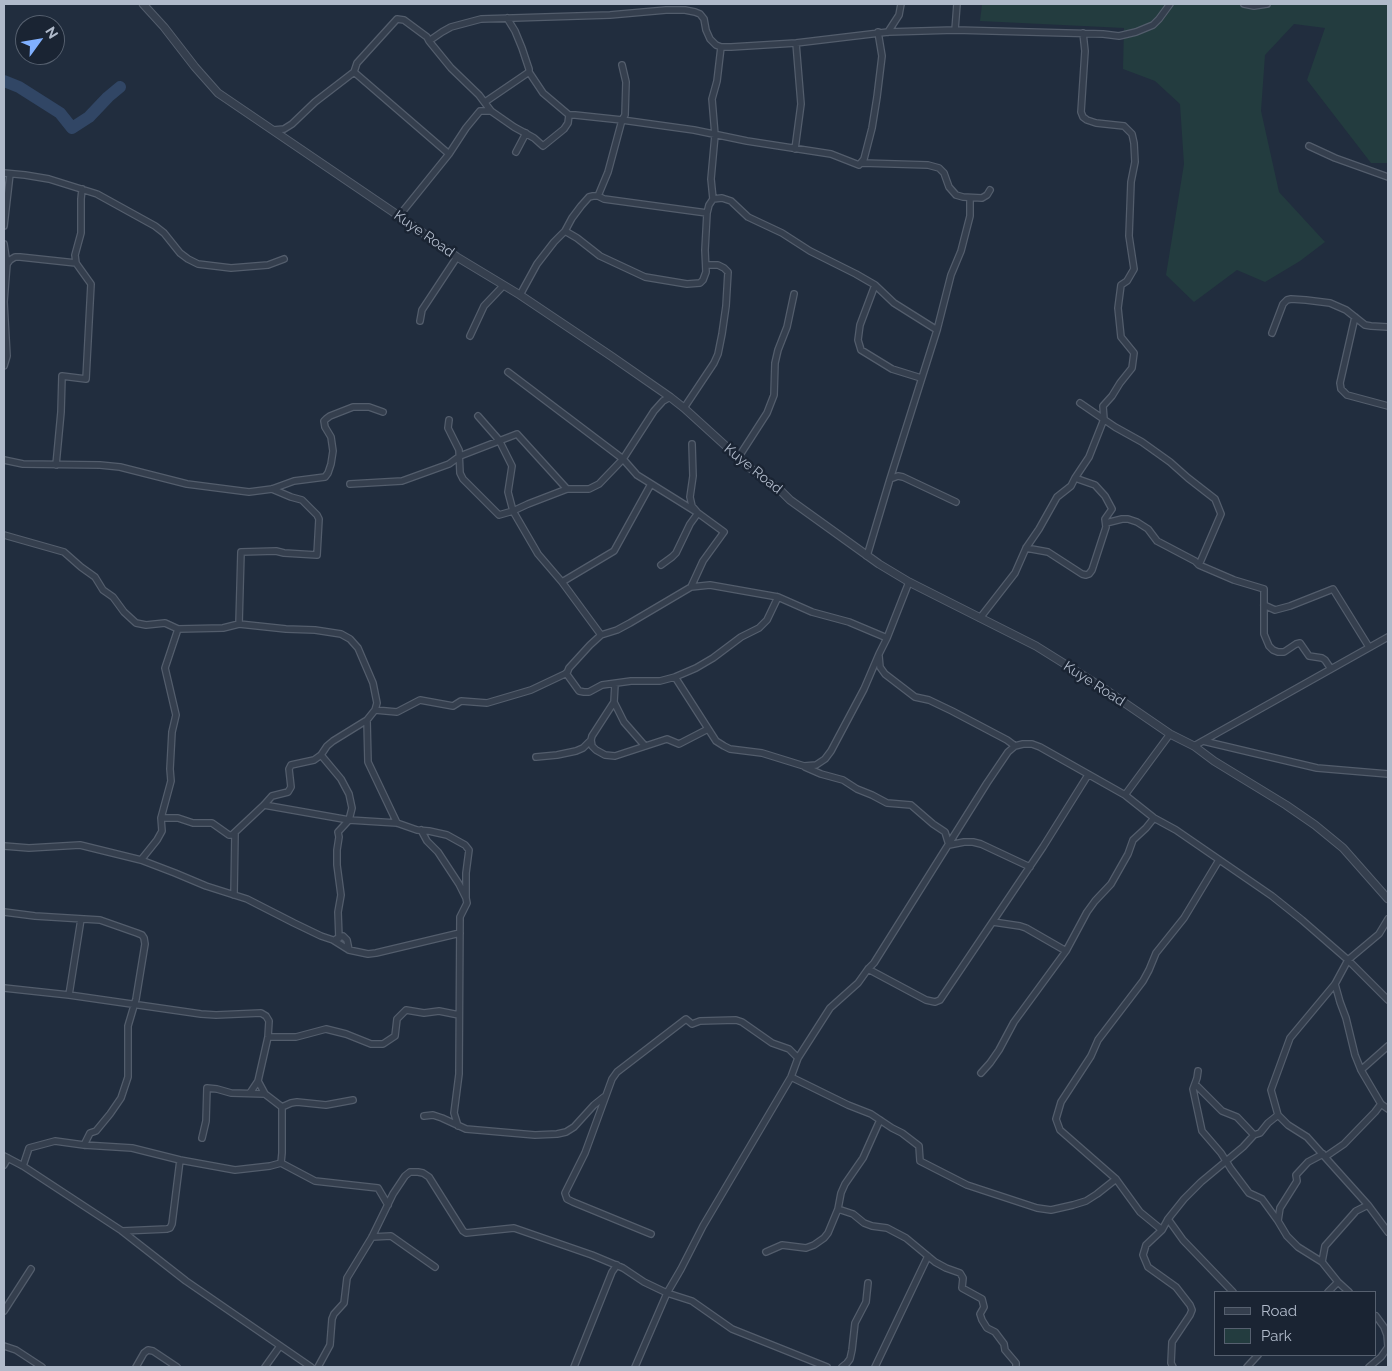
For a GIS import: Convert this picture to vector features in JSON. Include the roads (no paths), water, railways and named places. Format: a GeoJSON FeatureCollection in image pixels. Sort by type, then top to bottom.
{"type":"FeatureCollection","features":[{"type":"Feature","properties":{"kind":"street","name":"Kuye Road"},"geometry":{"type":"LineString","coordinates":[[142,4],[164,27],[218,93],[457,257],[611,356],[670,398],[684,408],[738,458],[790,500],[867,556],[909,582],[1036,646],[1100,686],[1170,734],[1194,746],[1214,761],[1286,805],[1343,848],[1388,899]]}},
{"type":"Feature","properties":{"kind":"street"},"geometry":{"type":"LineString","coordinates":[[888,32],[899,15],[901,4]]}},
{"type":"Feature","properties":{"kind":"street"},"geometry":{"type":"LineString","coordinates":[[955,30],[957,4]]}},
{"type":"Feature","properties":{"kind":"street"},"geometry":{"type":"LineString","coordinates":[[430,41],[451,27],[481,20],[610,15],[685,7],[700,14],[704,19],[710,39],[721,47],[796,43],[878,32],[955,30],[1083,33],[1119,36],[1153,26],[1170,4]]}},
{"type":"Feature","properties":{"kind":"street"},"geometry":{"type":"LineString","coordinates":[[1244,4],[1254,6],[1267,4]]}},
{"type":"Feature","properties":{"kind":"street"},"geometry":{"type":"LineString","coordinates":[[507,18],[522,48],[529,72],[543,93],[569,115],[670,126],[747,142],[831,154],[859,165],[862,163],[928,165],[939,168],[944,173],[949,187],[956,195],[982,198],[990,190]]}},
{"type":"Feature","properties":{"kind":"street"},"geometry":{"type":"LineString","coordinates":[[273,130],[284,129],[292,124],[315,102],[354,72],[357,63],[397,19],[404,20],[427,37],[451,68],[473,88],[491,110],[514,127],[540,142],[543,146],[564,130],[568,123],[569,115]]}},
{"type":"Feature","properties":{"kind":"street"},"geometry":{"type":"LineString","coordinates":[[862,163],[872,128],[877,97],[882,56],[878,32]]}},
{"type":"Feature","properties":{"kind":"street"},"geometry":{"type":"LineString","coordinates":[[980,618],[1015,573],[1026,548],[1058,497],[1071,486],[1089,457],[1104,418],[1103,406],[1132,368],[1134,352],[1121,337],[1118,308],[1121,285],[1127,281],[1134,268],[1128,236],[1131,182],[1135,162],[1134,143],[1132,134],[1124,126],[1096,123],[1083,117],[1081,112],[1085,51],[1083,33]]}},
{"type":"Feature","properties":{"kind":"street"},"geometry":{"type":"LineString","coordinates":[[795,149],[801,104],[796,43]]}},
{"type":"Feature","properties":{"kind":"street"},"geometry":{"type":"LineString","coordinates":[[565,231],[600,256],[633,272],[650,278],[677,283],[700,283],[703,280],[706,265],[707,213],[713,199],[711,179],[715,135],[712,99],[717,81],[721,47]]}},
{"type":"Feature","properties":{"kind":"street"},"geometry":{"type":"LineString","coordinates":[[598,196],[608,172],[625,115],[626,82],[622,64]]}},
{"type":"Feature","properties":{"kind":"street"},"geometry":{"type":"LineString","coordinates":[[354,72],[448,154]]}},
{"type":"Feature","properties":{"kind":"street"},"geometry":{"type":"LineString","coordinates":[[485,102],[529,72]]}},
{"type":"Feature","properties":{"kind":"street"},"geometry":{"type":"LineString","coordinates":[[399,216],[480,111],[491,110]]}},
{"type":"Feature","properties":{"kind":"street"},"geometry":{"type":"LineString","coordinates":[[516,152],[526,134]]}},
{"type":"Feature","properties":{"kind":"street"},"geometry":{"type":"LineString","coordinates":[[1309,146],[1335,158],[1388,177]]}},
{"type":"Feature","properties":{"kind":"street"},"geometry":{"type":"LineString","coordinates":[[4,226],[7,173],[49,179],[97,194],[155,226],[164,233],[180,253],[198,264],[231,268],[268,265],[284,259]]}},
{"type":"Feature","properties":{"kind":"street"},"geometry":{"type":"LineString","coordinates":[[56,465],[62,376],[86,379],[91,284],[76,263],[75,255],[81,232],[82,189]]}},
{"type":"Feature","properties":{"kind":"street"},"geometry":{"type":"LineString","coordinates":[[520,296],[537,264],[565,231],[572,218],[589,197],[598,196],[604,200],[707,213]]}},
{"type":"Feature","properties":{"kind":"street"},"geometry":{"type":"LineString","coordinates":[[713,199],[722,198],[731,201],[748,216],[875,285],[894,303],[936,330]]}},
{"type":"Feature","properties":{"kind":"street"},"geometry":{"type":"LineString","coordinates":[[867,556],[951,275],[961,251],[970,216],[970,198]]}},
{"type":"Feature","properties":{"kind":"street"},"geometry":{"type":"LineString","coordinates":[[4,244],[7,264],[4,310],[7,356],[4,366]]}},
{"type":"Feature","properties":{"kind":"street"},"geometry":{"type":"LineString","coordinates":[[7,264],[15,257],[76,263]]}},
{"type":"Feature","properties":{"kind":"street"},"geometry":{"type":"LineString","coordinates":[[420,321],[422,310],[457,257]]}},
{"type":"Feature","properties":{"kind":"street"},"geometry":{"type":"LineString","coordinates":[[684,408],[714,363],[718,354],[724,326],[728,272],[718,265],[706,265]]}},
{"type":"Feature","properties":{"kind":"street"},"geometry":{"type":"LineString","coordinates":[[875,285],[860,325],[858,340],[861,350],[892,369],[921,378]]}},
{"type":"Feature","properties":{"kind":"street"},"geometry":{"type":"LineString","coordinates":[[470,336],[484,306],[503,286]]}},
{"type":"Feature","properties":{"kind":"street"},"geometry":{"type":"LineString","coordinates":[[738,458],[767,413],[774,395],[775,363],[787,326],[794,294]]}},
{"type":"Feature","properties":{"kind":"street"},"geometry":{"type":"LineString","coordinates":[[1272,333],[1283,304],[1287,300],[1330,303],[1339,306],[1366,325],[1388,326]]}},
{"type":"Feature","properties":{"kind":"street"},"geometry":{"type":"LineString","coordinates":[[1355,316],[1340,383],[1341,389],[1346,395],[1388,406]]}},
{"type":"Feature","properties":{"kind":"street"},"geometry":{"type":"LineString","coordinates":[[508,372],[623,459],[637,475],[698,513],[724,532],[703,561],[691,587]]}},
{"type":"Feature","properties":{"kind":"street"},"geometry":{"type":"LineString","coordinates":[[449,420],[448,428],[459,450],[460,473],[468,484],[499,515],[567,489],[589,489],[599,484],[623,459],[654,411],[663,401],[670,398]]}},
{"type":"Feature","properties":{"kind":"street"},"geometry":{"type":"LineString","coordinates":[[1080,403],[1142,442],[1215,499],[1221,514],[1199,565]]}},
{"type":"Feature","properties":{"kind":"street"},"geometry":{"type":"LineString","coordinates":[[4,460],[23,464],[100,465],[187,484],[249,492],[272,489],[294,481],[325,477],[331,464],[333,444],[331,436],[325,427],[324,422],[326,419],[353,407],[369,407],[383,412]]}},
{"type":"Feature","properties":{"kind":"street"},"geometry":{"type":"LineString","coordinates":[[478,416],[499,440],[512,466],[508,492],[513,511],[538,554],[562,582],[601,635]]}},
{"type":"Feature","properties":{"kind":"street"},"geometry":{"type":"LineString","coordinates":[[350,484],[402,481],[449,464],[460,456],[517,434],[567,489]]}},
{"type":"Feature","properties":{"kind":"street"},"geometry":{"type":"LineString","coordinates":[[692,444],[693,476],[690,497],[692,506],[698,513]]}},
{"type":"Feature","properties":{"kind":"street"},"geometry":{"type":"LineString","coordinates":[[890,479],[898,476],[956,502]]}},
{"type":"Feature","properties":{"kind":"street"},"geometry":{"type":"LineString","coordinates":[[1026,548],[1048,552],[1082,574],[1086,575],[1092,570],[1106,528],[1106,519],[1112,509],[1105,496],[1095,485],[1075,478]]}},
{"type":"Feature","properties":{"kind":"street"},"geometry":{"type":"LineString","coordinates":[[562,582],[614,551],[651,484]]}},
{"type":"Feature","properties":{"kind":"street"},"geometry":{"type":"LineString","coordinates":[[240,624],[240,552],[276,551],[317,555],[319,519],[317,515],[302,500],[272,489]]}},
{"type":"Feature","properties":{"kind":"street"},"geometry":{"type":"LineString","coordinates":[[661,565],[676,553],[690,524],[698,513]]}},
{"type":"Feature","properties":{"kind":"street"},"geometry":{"type":"LineString","coordinates":[[1106,523],[1122,519],[1137,522],[1148,529],[1157,541],[1199,565],[1234,580],[1264,589],[1264,634],[1268,646],[1278,652],[1284,652],[1300,643],[1309,656],[1322,658],[1331,669]]}},
{"type":"Feature","properties":{"kind":"street"},"geometry":{"type":"LineString","coordinates":[[4,541],[6,536],[64,552],[95,577],[103,590],[113,597],[136,624],[146,626],[165,623],[178,629],[223,628],[240,624],[315,630],[341,634],[350,639],[358,648],[373,683],[378,703],[375,710],[367,720],[327,746],[321,756],[314,760],[291,766],[289,769],[290,788],[288,792],[272,796],[232,835],[229,835],[212,823],[193,823],[178,818],[162,818]]}},
{"type":"Feature","properties":{"kind":"street"},"geometry":{"type":"LineString","coordinates":[[804,766],[816,765],[831,751],[864,689],[909,582]]}},
{"type":"Feature","properties":{"kind":"street"},"geometry":{"type":"LineString","coordinates":[[375,710],[397,712],[420,700],[454,706],[461,701],[487,703],[531,690],[566,673],[601,635],[617,630],[691,587],[710,585],[778,597],[812,612],[850,622],[887,638]]}},
{"type":"Feature","properties":{"kind":"street"},"geometry":{"type":"LineString","coordinates":[[1264,605],[1275,610],[1333,589],[1369,647]]}},
{"type":"Feature","properties":{"kind":"street"},"geometry":{"type":"LineString","coordinates":[[566,673],[579,691],[584,692],[589,692],[602,685],[631,681],[660,681],[675,677],[696,668],[759,628],[767,620],[778,597]]}},
{"type":"Feature","properties":{"kind":"street"},"geometry":{"type":"LineString","coordinates":[[141,860],[158,840],[162,831],[162,818],[171,781],[172,732],[176,715],[165,668],[178,629]]}},
{"type":"Feature","properties":{"kind":"street"},"geometry":{"type":"LineString","coordinates":[[1194,746],[1388,637]]}},
{"type":"Feature","properties":{"kind":"street"},"geometry":{"type":"LineString","coordinates":[[879,654],[880,667],[885,674],[916,697],[929,700],[952,711],[1002,737],[1015,746]]}},
{"type":"Feature","properties":{"kind":"street"},"geometry":{"type":"LineString","coordinates":[[675,677],[716,741],[724,746],[804,766],[821,774],[843,780],[887,803],[911,805],[945,832],[949,845]]}},
{"type":"Feature","properties":{"kind":"street"},"geometry":{"type":"LineString","coordinates":[[536,757],[557,755],[583,748],[591,740],[614,702],[615,684]]}},
{"type":"Feature","properties":{"kind":"street"},"geometry":{"type":"LineString","coordinates":[[614,702],[624,722],[645,746]]}},
{"type":"Feature","properties":{"kind":"street"},"geometry":{"type":"LineString","coordinates":[[367,720],[368,762],[397,823]]}},
{"type":"Feature","properties":{"kind":"street"},"geometry":{"type":"LineString","coordinates":[[591,740],[592,746],[596,750],[605,755],[614,756],[667,739],[680,744],[708,729]]}},
{"type":"Feature","properties":{"kind":"street"},"geometry":{"type":"LineString","coordinates":[[1125,795],[1170,734]]}},
{"type":"Feature","properties":{"kind":"street"},"geometry":{"type":"LineString","coordinates":[[1203,741],[1317,768],[1388,774]]}},
{"type":"Feature","properties":{"kind":"street"},"geometry":{"type":"LineString","coordinates":[[635,1367],[667,1292],[703,1226],[791,1077],[798,1058],[830,1008],[858,983],[874,964],[1008,752],[1015,746],[1032,744],[1125,795],[1154,818],[1176,830],[1272,896],[1348,960],[1388,1000]]}},
{"type":"Feature","properties":{"kind":"street"},"geometry":{"type":"LineString","coordinates":[[321,756],[341,779],[350,794],[352,808],[349,820],[338,832],[337,865],[341,895],[336,939]]}},
{"type":"Feature","properties":{"kind":"street"},"geometry":{"type":"LineString","coordinates":[[868,969],[926,1000],[935,1002],[940,1000],[1030,867],[1088,775]]}},
{"type":"Feature","properties":{"kind":"street"},"geometry":{"type":"LineString","coordinates":[[264,805],[349,820],[397,823],[447,835],[470,850],[466,873],[466,898],[468,903],[460,917],[459,1074],[454,1113],[458,1126]]}},
{"type":"Feature","properties":{"kind":"street"},"geometry":{"type":"LineString","coordinates":[[981,1073],[999,1050],[1014,1022],[1066,951],[1087,912],[1111,884],[1128,854],[1133,840],[1154,818]]}},
{"type":"Feature","properties":{"kind":"street"},"geometry":{"type":"LineString","coordinates":[[421,830],[459,884],[468,903]]}},
{"type":"Feature","properties":{"kind":"street"},"geometry":{"type":"LineString","coordinates":[[234,895],[235,833]]}},
{"type":"Feature","properties":{"kind":"street"},"geometry":{"type":"LineString","coordinates":[[949,845],[964,842],[981,844],[1030,867]]}},
{"type":"Feature","properties":{"kind":"street"},"geometry":{"type":"LineString","coordinates":[[4,846],[29,848],[80,845],[141,860],[206,886],[253,902],[321,936],[336,939],[349,950],[368,954],[376,954],[460,933]]}},
{"type":"Feature","properties":{"kind":"street"},"geometry":{"type":"LineString","coordinates":[[1162,1230],[1140,1212],[1116,1179],[1060,1130],[1056,1119],[1061,1102],[1091,1056],[1098,1040],[1143,981],[1156,953],[1184,918],[1219,860]]}},
{"type":"Feature","properties":{"kind":"street"},"geometry":{"type":"LineString","coordinates":[[4,912],[108,922],[122,929],[142,935],[144,938],[145,944],[128,1026],[128,1077],[126,1084],[121,1098],[110,1114],[96,1131],[90,1133],[84,1145]]}},
{"type":"Feature","properties":{"kind":"street"},"geometry":{"type":"LineString","coordinates":[[69,995],[81,919]]}},
{"type":"Feature","properties":{"kind":"street"},"geometry":{"type":"LineString","coordinates":[[1388,919],[1379,934],[1348,960],[1335,984],[1290,1038],[1272,1090],[1278,1115],[1288,1125],[1307,1137],[1368,1205],[1388,1232]]}},
{"type":"Feature","properties":{"kind":"street"},"geometry":{"type":"LineString","coordinates":[[993,922],[1026,928],[1066,951]]}},
{"type":"Feature","properties":{"kind":"street"},"geometry":{"type":"LineString","coordinates":[[1278,1222],[1280,1208],[1297,1181],[1296,1175],[1308,1162],[1342,1147],[1375,1112],[1385,1105],[1362,1070],[1355,1055],[1335,984]]}},
{"type":"Feature","properties":{"kind":"street"},"geometry":{"type":"LineString","coordinates":[[4,988],[69,995],[133,1006],[201,1014],[261,1013],[266,1016],[269,1022],[268,1037],[258,1081],[250,1093]]}},
{"type":"Feature","properties":{"kind":"street"},"geometry":{"type":"LineString","coordinates":[[268,1037],[296,1037],[326,1030],[346,1034],[371,1044],[383,1044],[395,1036],[397,1019],[406,1010],[424,1013],[439,1011],[459,1015]]}},
{"type":"Feature","properties":{"kind":"street"},"geometry":{"type":"LineString","coordinates":[[651,1234],[572,1202],[567,1199],[565,1193],[585,1153],[616,1072],[686,1019],[692,1024],[700,1021],[736,1020],[742,1022],[772,1043],[789,1049],[798,1058]]}},
{"type":"Feature","properties":{"kind":"street"},"geometry":{"type":"LineString","coordinates":[[1362,1070],[1388,1046]]}},
{"type":"Feature","properties":{"kind":"street"},"geometry":{"type":"LineString","coordinates":[[1198,1071],[1193,1090],[1202,1131],[1227,1161],[1249,1193],[1262,1199],[1287,1236],[1298,1247],[1322,1262],[1348,1291]]}},
{"type":"Feature","properties":{"kind":"street"},"geometry":{"type":"LineString","coordinates":[[791,1077],[871,1114],[902,1133],[918,1146],[920,1161],[967,1185],[1037,1208],[1050,1210],[1086,1201],[1116,1179]]}},
{"type":"Feature","properties":{"kind":"street"},"geometry":{"type":"LineString","coordinates":[[258,1081],[265,1094],[282,1107]]}},
{"type":"Feature","properties":{"kind":"street"},"geometry":{"type":"LineString","coordinates":[[1195,1084],[1222,1111],[1237,1117],[1254,1135]]}},
{"type":"Feature","properties":{"kind":"street"},"geometry":{"type":"LineString","coordinates":[[202,1138],[206,1121],[207,1088],[232,1093],[265,1094]]}},
{"type":"Feature","properties":{"kind":"street"},"geometry":{"type":"LineString","coordinates":[[424,1116],[433,1115],[466,1129],[535,1135],[558,1134],[574,1127],[594,1105],[606,1096]]}},
{"type":"Feature","properties":{"kind":"street"},"geometry":{"type":"LineString","coordinates":[[282,1107],[297,1102],[326,1105],[353,1100]]}},
{"type":"Feature","properties":{"kind":"street"},"geometry":{"type":"LineString","coordinates":[[281,1163],[282,1107]]}},
{"type":"Feature","properties":{"kind":"street"},"geometry":{"type":"LineString","coordinates":[[1173,1367],[1171,1363],[1172,1342],[1192,1310],[1176,1287],[1148,1267],[1143,1255],[1146,1245],[1162,1230],[1184,1199],[1201,1182],[1243,1147],[1254,1135],[1260,1133],[1278,1115]]}},
{"type":"Feature","properties":{"kind":"street"},"geometry":{"type":"LineString","coordinates":[[766,1252],[782,1245],[801,1248],[814,1246],[828,1233],[838,1210],[841,1193],[845,1184],[863,1158],[880,1120]]}},
{"type":"Feature","properties":{"kind":"street"},"geometry":{"type":"LineString","coordinates":[[23,1166],[29,1148],[55,1141],[132,1148],[180,1160],[235,1170],[281,1163],[314,1180],[378,1188],[388,1205]]}},
{"type":"Feature","properties":{"kind":"street"},"geometry":{"type":"LineString","coordinates":[[4,1165],[6,1157],[23,1166],[122,1231],[186,1281],[311,1367]]}},
{"type":"Feature","properties":{"kind":"street"},"geometry":{"type":"LineString","coordinates":[[122,1231],[170,1228],[180,1160]]}},
{"type":"Feature","properties":{"kind":"street"},"geometry":{"type":"LineString","coordinates":[[318,1367],[330,1345],[332,1318],[344,1303],[347,1278],[372,1237],[393,1194],[405,1176],[410,1172],[423,1172],[429,1177],[466,1233],[514,1228],[617,1265],[644,1282],[692,1301],[732,1329],[827,1367]]}},
{"type":"Feature","properties":{"kind":"street"},"geometry":{"type":"LineString","coordinates":[[382,1194],[393,1194]]}},
{"type":"Feature","properties":{"kind":"street"},"geometry":{"type":"LineString","coordinates":[[1322,1262],[1324,1246],[1356,1211],[1368,1205]]}},
{"type":"Feature","properties":{"kind":"street"},"geometry":{"type":"LineString","coordinates":[[838,1210],[853,1214],[864,1223],[887,1228],[906,1238],[935,1262],[960,1272],[963,1278],[962,1288],[982,1299],[984,1307],[980,1314],[982,1320],[987,1328],[995,1332],[1004,1344],[1005,1350],[1016,1363],[1016,1367]]}},
{"type":"Feature","properties":{"kind":"street"},"geometry":{"type":"LineString","coordinates":[[1168,1219],[1183,1240],[1232,1291]]}},
{"type":"Feature","properties":{"kind":"street"},"geometry":{"type":"LineString","coordinates":[[372,1237],[391,1236],[435,1267]]}},
{"type":"Feature","properties":{"kind":"street"},"geometry":{"type":"LineString","coordinates":[[875,1367],[928,1256]]}},
{"type":"Feature","properties":{"kind":"street"},"geometry":{"type":"LineString","coordinates":[[582,1367],[575,1365],[612,1272],[617,1265]]}},
{"type":"Feature","properties":{"kind":"street"},"geometry":{"type":"LineString","coordinates":[[4,1311],[31,1269]]}},
{"type":"Feature","properties":{"kind":"street"},"geometry":{"type":"LineString","coordinates":[[1329,1291],[1338,1282]]}},
{"type":"Feature","properties":{"kind":"street"},"geometry":{"type":"LineString","coordinates":[[842,1367],[850,1359],[855,1323],[866,1302],[868,1283]]}},
{"type":"Feature","properties":{"kind":"street"},"geometry":{"type":"LineString","coordinates":[[1369,1367],[1387,1349],[1387,1335],[1377,1317]]}},
{"type":"Feature","properties":{"kind":"street"},"geometry":{"type":"LineString","coordinates":[[4,1346],[16,1350],[42,1367]]}},
{"type":"Feature","properties":{"kind":"street"},"geometry":{"type":"LineString","coordinates":[[265,1367],[280,1346]]}},
{"type":"Feature","properties":{"kind":"street"},"geometry":{"type":"LineString","coordinates":[[136,1367],[144,1353],[148,1350],[153,1350],[177,1367]]}},
{"type":"Feature","properties":{"kind":"street"},"geometry":{"type":"LineString","coordinates":[[1248,1367],[1257,1356]]}},
{"type":"Feature","properties":{"kind":"street"},"geometry":{"type":"LineString","coordinates":[[1381,1357],[1388,1356]]}},
{"type":"Feature","properties":{"kind":"waterway"},"geometry":{"type":"LineString","coordinates":[[4,81],[19,87],[60,113],[72,128],[89,117],[120,87]]}}]}
